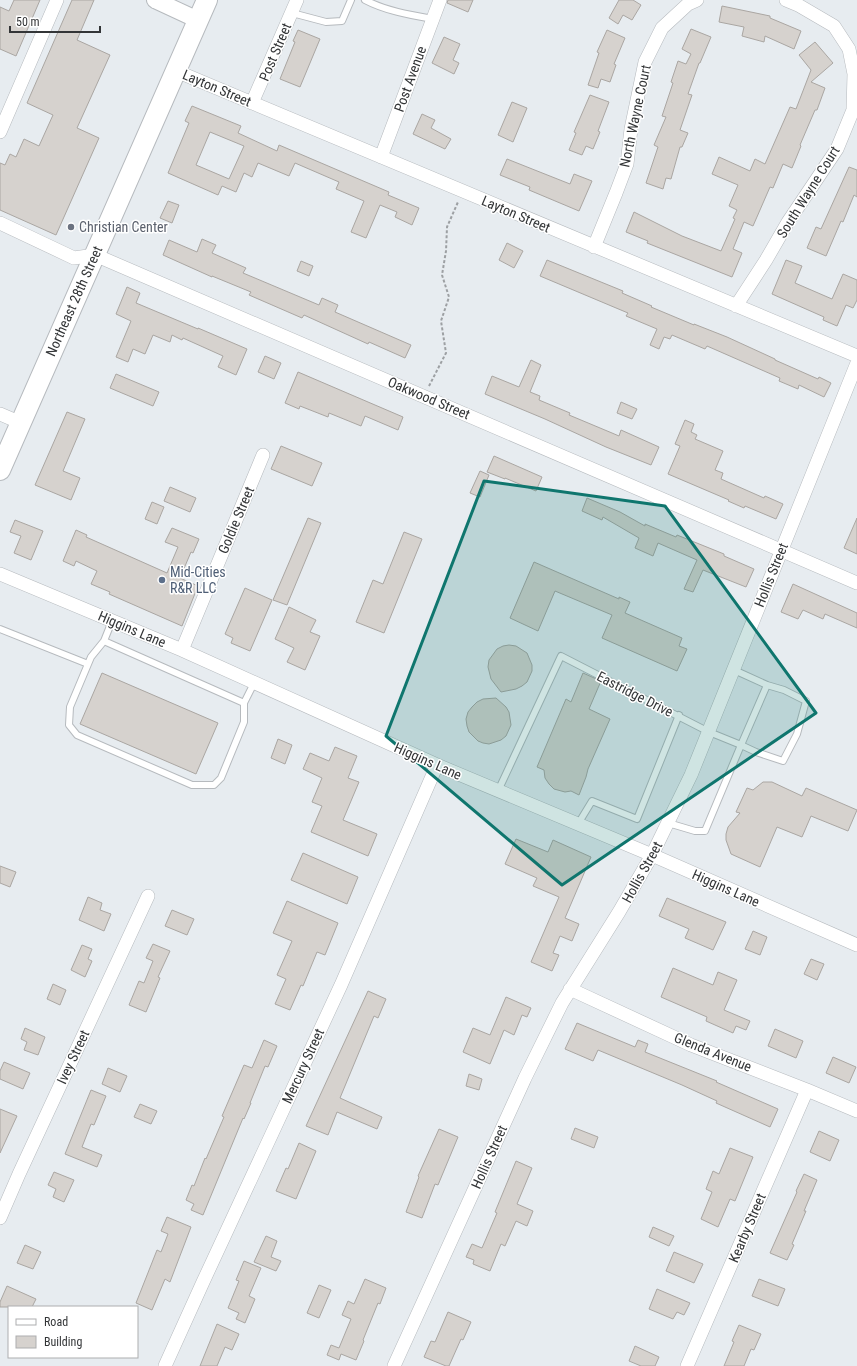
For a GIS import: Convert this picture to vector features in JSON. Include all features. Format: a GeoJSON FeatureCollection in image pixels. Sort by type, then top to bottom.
{"type":"FeatureCollection","features":[{"type":"Feature","properties":{"kind":"main road","name":"Northeast 28th Street"},"geometry":{"type":"LineString","coordinates":[[0,470],[207,0]]}},
{"type":"Feature","properties":{"kind":"street"},"geometry":{"type":"LineString","coordinates":[[0,132],[57,0]]}},
{"type":"Feature","properties":{"kind":"street"},"geometry":{"type":"LineString","coordinates":[[155,0],[198,20]]}},
{"type":"Feature","properties":{"kind":"street","name":"Post Street"},"geometry":{"type":"LineString","coordinates":[[252,103],[297,0]]}},
{"type":"Feature","properties":{"kind":"street","name":"Post Avenue"},"geometry":{"type":"LineString","coordinates":[[381,157],[440,0]]}},
{"type":"Feature","properties":{"kind":"street","name":"North Wayne Court"},"geometry":{"type":"LineString","coordinates":[[594,246],[627,164],[631,129],[645,62],[662,28],[688,4],[697,0]]}},
{"type":"Feature","properties":{"kind":"street","name":"South Wayne Court"},"geometry":{"type":"LineString","coordinates":[[736,306],[766,260],[788,222],[837,149],[853,110],[854,74],[849,49],[834,26],[798,5],[786,0]]}},
{"type":"Feature","properties":{"kind":"street","name":"Layton Street"},"geometry":{"type":"LineString","coordinates":[[176,71],[857,356]]}},
{"type":"Feature","properties":{"kind":"street"},"geometry":{"type":"LineString","coordinates":[[0,223],[74,258],[95,255]]}},
{"type":"Feature","properties":{"kind":"street","name":"Oakwood Street"},"geometry":{"type":"LineString","coordinates":[[95,255],[857,583]]}},
{"type":"Feature","properties":{"kind":"street","name":"Hollis Street"},"geometry":{"type":"LineString","coordinates":[[394,1366],[525,1078],[562,1003],[619,912],[652,855],[691,775],[857,363]]}},
{"type":"Feature","properties":{"kind":"street"},"geometry":{"type":"LineString","coordinates":[[0,414],[21,423]]}},
{"type":"Feature","properties":{"kind":"street","name":"Goldie Street"},"geometry":{"type":"LineString","coordinates":[[182,650],[263,456]]}},
{"type":"Feature","properties":{"kind":"street","name":"Higgins Lane"},"geometry":{"type":"LineString","coordinates":[[0,574],[182,650],[437,765],[652,855],[857,945]]}},
{"type":"Feature","properties":{"kind":"street","name":"Mercury Street"},"geometry":{"type":"LineString","coordinates":[[165,1366],[341,985],[437,765]]}},
{"type":"Feature","properties":{"kind":"street","name":"Ivey Street"},"geometry":{"type":"LineString","coordinates":[[0,1218],[148,896]]}},
{"type":"Feature","properties":{"kind":"street","name":"Glenda Avenue"},"geometry":{"type":"LineString","coordinates":[[570,989],[691,1045],[857,1111]]}},
{"type":"Feature","properties":{"kind":"street","name":"Kearby Street"},"geometry":{"type":"LineString","coordinates":[[687,1366],[807,1090]]}},
{"type":"Feature","properties":{"kind":"lane"},"geometry":{"type":"LineString","coordinates":[[292,13],[326,22],[342,21],[351,0]]}},
{"type":"Feature","properties":{"kind":"lane"},"geometry":{"type":"LineString","coordinates":[[365,0],[382,8],[433,19]]}},
{"type":"Feature","properties":{"kind":"lane"},"geometry":{"type":"LineString","coordinates":[[112,621],[104,641],[91,657],[70,707],[69,725],[77,735],[192,785],[204,786],[214,784],[221,778],[244,722],[244,702],[254,683]]}},
{"type":"Feature","properties":{"kind":"lane"},"geometry":{"type":"LineString","coordinates":[[0,629],[88,664]]}},
{"type":"Feature","properties":{"kind":"lane"},"geometry":{"type":"LineString","coordinates":[[104,641],[244,702]]}},
{"type":"Feature","properties":{"kind":"lane","name":"Eastridge Drive"},"geometry":{"type":"LineString","coordinates":[[498,791],[561,656],[709,732],[756,752],[783,761],[797,734],[806,701],[784,690],[766,685]]}},
{"type":"Feature","properties":{"kind":"lane"},"geometry":{"type":"LineString","coordinates":[[668,823],[695,831],[705,831],[766,685],[734,670]]}},
{"type":"Feature","properties":{"kind":"lane"},"geometry":{"type":"LineString","coordinates":[[578,824],[592,800],[637,819],[679,716]]}},
{"type":"Feature","properties":{"kind":"path"},"geometry":{"type":"LineString","coordinates":[[424,396],[446,353],[441,321],[449,297],[442,275],[446,251],[447,227],[463,192]]}},
{"type":"Feature","properties":{"kind":"highlighted area"},"geometry":{"type":"Polygon","coordinates":[[[484,481],[665,506],[816,713],[562,885],[386,736],[484,481]]]}},
{"type":"Feature","properties":{"kind":"building"},"geometry":{"type":"Polygon","coordinates":[[[14,0],[40,0],[16,56],[0,49],[0,7],[9,11],[14,0]]]}},
{"type":"Feature","properties":{"kind":"building"},"geometry":{"type":"Polygon","coordinates":[[[72,0],[94,0],[77,40],[110,55],[77,128],[99,138],[56,235],[0,210],[0,163],[5,165],[10,154],[16,157],[24,139],[39,146],[53,115],[27,103],[72,0]]]}},
{"type":"Feature","properties":{"kind":"building"},"geometry":{"type":"Polygon","coordinates":[[[448,0],[473,0],[468,12],[447,3],[448,0]]]}},
{"type":"Feature","properties":{"kind":"building"},"geometry":{"type":"Polygon","coordinates":[[[619,0],[633,0],[641,5],[632,20],[623,15],[618,24],[609,18],[619,0]]]}},
{"type":"Feature","properties":{"kind":"building"},"geometry":{"type":"Polygon","coordinates":[[[722,6],[770,16],[770,18],[801,31],[794,49],[765,36],[764,42],[742,36],[744,27],[719,22],[722,6]]]}},
{"type":"Feature","properties":{"kind":"building"},"geometry":{"type":"Polygon","coordinates":[[[691,29],[711,37],[699,63],[688,94],[692,95],[680,130],[688,133],[682,147],[680,147],[671,179],[666,178],[663,189],[646,183],[658,147],[654,145],[666,117],[662,116],[673,83],[671,82],[678,61],[686,64],[691,54],[682,49],[691,29]]]}},
{"type":"Feature","properties":{"kind":"building"},"geometry":{"type":"Polygon","coordinates":[[[298,30],[320,39],[300,87],[280,79],[295,42],[293,41],[298,30]]]}},
{"type":"Feature","properties":{"kind":"building"},"geometry":{"type":"Polygon","coordinates":[[[607,30],[625,38],[614,64],[616,65],[610,82],[601,79],[598,88],[588,85],[599,53],[597,52],[607,30]]]}},
{"type":"Feature","properties":{"kind":"building"},"geometry":{"type":"Polygon","coordinates":[[[444,37],[460,44],[453,60],[459,63],[454,74],[432,63],[444,37]]]}},
{"type":"Feature","properties":{"kind":"building"},"geometry":{"type":"Polygon","coordinates":[[[815,42],[833,63],[811,82],[825,88],[817,110],[815,110],[800,145],[801,146],[792,168],[783,164],[773,188],[770,187],[753,226],[744,222],[733,249],[742,253],[732,277],[647,243],[648,241],[626,232],[634,212],[682,236],[721,251],[735,219],[733,218],[737,210],[729,206],[738,185],[712,174],[719,157],[750,171],[755,159],[765,164],[790,107],[796,109],[811,70],[799,55],[815,42]]]}},
{"type":"Feature","properties":{"kind":"building"},"geometry":{"type":"Polygon","coordinates":[[[590,95],[609,102],[593,149],[586,146],[582,155],[569,150],[576,133],[574,132],[590,95]]]}},
{"type":"Feature","properties":{"kind":"building"},"geometry":{"type":"Polygon","coordinates":[[[512,102],[527,108],[513,142],[498,135],[512,102]]]}},
{"type":"Feature","properties":{"kind":"building"},"geometry":{"type":"Polygon","coordinates":[[[192,106],[241,126],[238,133],[277,151],[279,145],[389,192],[388,195],[419,208],[412,225],[395,217],[397,212],[380,205],[366,238],[351,232],[364,201],[336,189],[339,182],[295,163],[289,176],[258,163],[252,177],[244,173],[236,192],[222,186],[218,195],[168,173],[189,123],[185,121],[192,106]],[[210,132],[196,165],[229,179],[244,146],[210,132]]]}},
{"type":"Feature","properties":{"kind":"building"},"geometry":{"type":"Polygon","coordinates":[[[422,114],[435,120],[431,128],[451,139],[445,149],[413,134],[422,114]]]}},
{"type":"Feature","properties":{"kind":"building"},"geometry":{"type":"Polygon","coordinates":[[[507,159],[570,184],[574,174],[592,181],[579,211],[529,190],[530,187],[500,175],[507,159]]]}},
{"type":"Feature","properties":{"kind":"building"},"geometry":{"type":"Polygon","coordinates":[[[849,167],[857,170],[857,197],[854,195],[843,222],[841,221],[826,256],[807,248],[816,227],[821,229],[849,167]]]}},
{"type":"Feature","properties":{"kind":"building"},"geometry":{"type":"Polygon","coordinates":[[[168,201],[179,205],[172,223],[160,218],[168,201]]]}},
{"type":"Feature","properties":{"kind":"building"},"geometry":{"type":"Polygon","coordinates":[[[202,239],[216,245],[212,253],[246,268],[243,273],[319,305],[322,298],[338,305],[335,312],[411,345],[405,358],[369,342],[368,344],[304,315],[302,318],[249,295],[251,292],[212,277],[163,255],[169,240],[197,252],[202,239]]]}},
{"type":"Feature","properties":{"kind":"building"},"geometry":{"type":"Polygon","coordinates":[[[507,243],[523,251],[514,268],[499,260],[507,243]]]}},
{"type":"Feature","properties":{"kind":"building"},"geometry":{"type":"Polygon","coordinates":[[[547,260],[623,291],[622,293],[652,306],[651,307],[727,337],[775,360],[818,379],[819,377],[831,383],[824,397],[799,385],[798,389],[779,381],[780,378],[707,346],[705,349],[672,335],[670,339],[664,337],[659,349],[650,345],[657,329],[626,316],[628,313],[540,276],[547,260]]]}},
{"type":"Feature","properties":{"kind":"building"},"geometry":{"type":"Polygon","coordinates":[[[786,260],[802,266],[795,283],[832,299],[843,274],[857,280],[857,300],[853,308],[846,305],[837,326],[823,320],[824,317],[772,294],[786,260]]]}},
{"type":"Feature","properties":{"kind":"building"},"geometry":{"type":"Polygon","coordinates":[[[301,261],[313,266],[309,276],[297,271],[301,261]]]}},
{"type":"Feature","properties":{"kind":"building"},"geometry":{"type":"Polygon","coordinates":[[[127,287],[140,293],[136,303],[247,349],[236,375],[218,367],[223,356],[183,338],[182,340],[172,335],[170,342],[153,335],[145,354],[133,349],[128,362],[116,357],[131,321],[116,314],[127,287]]]}},
{"type":"Feature","properties":{"kind":"building"},"geometry":{"type":"Polygon","coordinates":[[[265,356],[281,363],[274,379],[258,372],[265,356]]]}},
{"type":"Feature","properties":{"kind":"building"},"geometry":{"type":"Polygon","coordinates":[[[531,360],[541,365],[530,392],[540,396],[539,400],[570,413],[569,415],[619,436],[621,430],[659,447],[651,465],[485,394],[492,376],[519,387],[531,360]]]}},
{"type":"Feature","properties":{"kind":"building"},"geometry":{"type":"Polygon","coordinates":[[[298,372],[403,417],[398,430],[365,416],[361,426],[329,413],[328,417],[300,406],[299,409],[285,403],[298,372]]]}},
{"type":"Feature","properties":{"kind":"building"},"geometry":{"type":"Polygon","coordinates":[[[116,374],[159,392],[153,406],[110,388],[116,374]]]}},
{"type":"Feature","properties":{"kind":"building"},"geometry":{"type":"Polygon","coordinates":[[[621,402],[637,409],[632,419],[617,413],[621,402]]]}},
{"type":"Feature","properties":{"kind":"building"},"geometry":{"type":"Polygon","coordinates":[[[67,412],[85,419],[63,471],[80,478],[71,500],[35,485],[67,412]]]}},
{"type":"Feature","properties":{"kind":"building"},"geometry":{"type":"Polygon","coordinates":[[[685,420],[694,424],[691,432],[697,435],[695,439],[723,451],[715,470],[723,473],[721,479],[764,498],[765,496],[783,504],[776,519],[745,506],[744,508],[668,474],[680,446],[675,444],[685,420]]]}},
{"type":"Feature","properties":{"kind":"building"},"geometry":{"type":"Polygon","coordinates":[[[281,446],[322,463],[312,486],[271,469],[281,446]]]}},
{"type":"Feature","properties":{"kind":"building"},"geometry":{"type":"Polygon","coordinates":[[[494,456],[542,477],[536,491],[487,472],[494,456]]]}},
{"type":"Feature","properties":{"kind":"building"},"geometry":{"type":"Polygon","coordinates":[[[480,471],[489,475],[480,497],[470,493],[480,471]]]}},
{"type":"Feature","properties":{"kind":"building"},"geometry":{"type":"Polygon","coordinates":[[[170,487],[196,498],[190,512],[164,501],[170,487]]]}},
{"type":"Feature","properties":{"kind":"building"},"geometry":{"type":"Polygon","coordinates":[[[587,498],[620,512],[645,526],[645,524],[676,537],[677,535],[724,554],[724,556],[754,569],[746,587],[703,570],[693,592],[684,589],[697,560],[658,543],[653,556],[635,548],[639,538],[603,517],[602,520],[582,511],[587,498]]]}},
{"type":"Feature","properties":{"kind":"building"},"geometry":{"type":"Polygon","coordinates":[[[152,502],[164,507],[157,524],[145,519],[152,502]]]}},
{"type":"Feature","properties":{"kind":"building"},"geometry":{"type":"Polygon","coordinates":[[[308,518],[321,523],[287,605],[273,600],[308,518]]]}},
{"type":"Feature","properties":{"kind":"building"},"geometry":{"type":"Polygon","coordinates":[[[857,518],[857,554],[844,548],[857,518]]]}},
{"type":"Feature","properties":{"kind":"building"},"geometry":{"type":"Polygon","coordinates":[[[15,520],[43,531],[31,560],[14,553],[21,536],[10,532],[15,520]]]}},
{"type":"Feature","properties":{"kind":"building"},"geometry":{"type":"Polygon","coordinates":[[[172,528],[199,539],[193,553],[191,552],[180,578],[198,586],[182,626],[109,594],[110,592],[91,584],[97,571],[76,561],[74,566],[63,561],[76,530],[87,535],[86,537],[167,573],[178,547],[165,542],[172,528]]]}},
{"type":"Feature","properties":{"kind":"building"},"geometry":{"type":"Polygon","coordinates":[[[404,532],[422,539],[384,633],[356,622],[373,580],[383,584],[404,532]]]}},
{"type":"Feature","properties":{"kind":"building"},"geometry":{"type":"Polygon","coordinates":[[[534,562],[619,599],[619,597],[630,602],[625,613],[682,638],[679,646],[687,649],[677,671],[602,638],[612,615],[555,591],[538,631],[510,618],[534,562]]]}},
{"type":"Feature","properties":{"kind":"building"},"geometry":{"type":"Polygon","coordinates":[[[793,584],[857,613],[857,628],[825,614],[823,619],[803,610],[798,619],[781,612],[793,584]]]}},
{"type":"Feature","properties":{"kind":"building"},"geometry":{"type":"Polygon","coordinates":[[[245,588],[272,600],[250,651],[231,643],[233,638],[225,634],[245,588]]]}},
{"type":"Feature","properties":{"kind":"building"},"geometry":{"type":"Polygon","coordinates":[[[289,607],[316,620],[310,632],[320,636],[305,670],[287,662],[294,648],[275,639],[289,607]]]}},
{"type":"Feature","properties":{"kind":"building"},"geometry":{"type":"Polygon","coordinates":[[[509,645],[516,646],[527,653],[532,665],[532,671],[527,682],[522,686],[516,689],[501,692],[491,679],[488,667],[489,660],[497,649],[509,645]]]}},
{"type":"Feature","properties":{"kind":"building"},"geometry":{"type":"Polygon","coordinates":[[[102,673],[218,723],[196,774],[80,724],[102,673]]]}},
{"type":"Feature","properties":{"kind":"building"},"geometry":{"type":"Polygon","coordinates":[[[583,673],[601,681],[589,709],[610,719],[588,769],[579,795],[571,791],[565,792],[554,789],[545,778],[544,770],[537,767],[566,699],[571,702],[583,673]]]}},
{"type":"Feature","properties":{"kind":"building"},"geometry":{"type":"Polygon","coordinates":[[[496,698],[506,707],[509,712],[511,725],[506,736],[501,740],[489,744],[483,743],[478,741],[469,732],[466,719],[468,712],[477,702],[483,699],[496,698]]]}},
{"type":"Feature","properties":{"kind":"building"},"geometry":{"type":"Polygon","coordinates":[[[278,739],[292,745],[285,764],[271,758],[278,739]]]}},
{"type":"Feature","properties":{"kind":"building"},"geometry":{"type":"Polygon","coordinates":[[[335,747],[357,756],[348,778],[359,782],[343,820],[377,834],[368,856],[311,832],[322,806],[312,802],[322,778],[303,769],[310,753],[329,761],[335,747]]]}},
{"type":"Feature","properties":{"kind":"building"},"geometry":{"type":"Polygon","coordinates":[[[763,782],[772,782],[802,796],[806,788],[857,810],[848,831],[811,816],[802,837],[777,827],[760,867],[731,854],[726,840],[728,827],[740,813],[736,812],[747,788],[753,790],[763,782]]]}},
{"type":"Feature","properties":{"kind":"building"},"geometry":{"type":"Polygon","coordinates":[[[516,839],[548,852],[553,840],[591,857],[565,918],[579,924],[572,941],[560,936],[553,953],[559,955],[552,971],[531,962],[559,897],[533,886],[537,878],[505,864],[516,839]]]}},
{"type":"Feature","properties":{"kind":"building"},"geometry":{"type":"Polygon","coordinates":[[[303,853],[358,877],[347,904],[291,880],[303,853]]]}},
{"type":"Feature","properties":{"kind":"building"},"geometry":{"type":"Polygon","coordinates":[[[0,866],[16,872],[10,887],[0,883],[0,866]]]}},
{"type":"Feature","properties":{"kind":"building"},"geometry":{"type":"Polygon","coordinates":[[[88,897],[102,903],[100,910],[111,914],[104,931],[79,920],[88,897]]]}},
{"type":"Feature","properties":{"kind":"building"},"geometry":{"type":"Polygon","coordinates":[[[667,898],[726,922],[713,950],[685,938],[689,929],[659,916],[667,898]]]}},
{"type":"Feature","properties":{"kind":"building"},"geometry":{"type":"Polygon","coordinates":[[[287,901],[338,923],[325,955],[317,952],[303,986],[301,985],[290,1010],[275,1004],[286,979],[277,975],[292,941],[273,933],[287,901]]]}},
{"type":"Feature","properties":{"kind":"building"},"geometry":{"type":"Polygon","coordinates":[[[172,910],[194,919],[187,935],[165,926],[172,910]]]}},
{"type":"Feature","properties":{"kind":"building"},"geometry":{"type":"Polygon","coordinates":[[[753,931],[767,937],[760,955],[745,949],[753,931]]]}},
{"type":"Feature","properties":{"kind":"building"},"geometry":{"type":"Polygon","coordinates":[[[153,944],[170,951],[158,977],[160,978],[146,1012],[129,1005],[139,981],[144,983],[153,961],[146,958],[153,944]]]}},
{"type":"Feature","properties":{"kind":"building"},"geometry":{"type":"Polygon","coordinates":[[[82,945],[92,949],[88,959],[92,961],[85,977],[71,970],[82,945]]]}},
{"type":"Feature","properties":{"kind":"building"},"geometry":{"type":"Polygon","coordinates":[[[811,959],[824,964],[817,980],[804,974],[811,959]]]}},
{"type":"Feature","properties":{"kind":"building"},"geometry":{"type":"Polygon","coordinates":[[[673,968],[713,985],[718,972],[737,980],[724,1010],[750,1021],[746,1030],[736,1026],[733,1033],[706,1021],[707,1017],[661,997],[673,968]]]}},
{"type":"Feature","properties":{"kind":"building"},"geometry":{"type":"Polygon","coordinates":[[[53,984],[66,990],[60,1005],[47,999],[53,984]]]}},
{"type":"Feature","properties":{"kind":"building"},"geometry":{"type":"Polygon","coordinates":[[[368,991],[386,999],[378,1018],[374,1016],[340,1098],[382,1117],[377,1129],[337,1112],[328,1135],[306,1126],[368,991]]]}},
{"type":"Feature","properties":{"kind":"building"},"geometry":{"type":"Polygon","coordinates":[[[506,997],[531,1008],[527,1017],[522,1015],[514,1035],[504,1030],[490,1064],[463,1052],[473,1028],[490,1035],[506,997]]]}},
{"type":"Feature","properties":{"kind":"building"},"geometry":{"type":"Polygon","coordinates":[[[577,1023],[635,1047],[638,1040],[648,1044],[645,1052],[717,1081],[716,1082],[778,1109],[770,1127],[716,1103],[717,1101],[682,1085],[598,1050],[593,1061],[565,1049],[577,1023]]]}},
{"type":"Feature","properties":{"kind":"building"},"geometry":{"type":"Polygon","coordinates":[[[25,1028],[45,1037],[38,1055],[24,1050],[27,1042],[21,1039],[25,1028]]]}},
{"type":"Feature","properties":{"kind":"building"},"geometry":{"type":"Polygon","coordinates":[[[775,1029],[803,1041],[796,1058],[768,1046],[775,1029]]]}},
{"type":"Feature","properties":{"kind":"building"},"geometry":{"type":"Polygon","coordinates":[[[264,1040],[277,1046],[268,1067],[265,1066],[251,1103],[244,1119],[243,1118],[203,1215],[191,1210],[194,1204],[186,1200],[192,1185],[194,1186],[205,1158],[206,1159],[224,1117],[222,1116],[244,1065],[252,1068],[264,1040]]]}},
{"type":"Feature","properties":{"kind":"building"},"geometry":{"type":"Polygon","coordinates":[[[833,1057],[856,1067],[849,1083],[826,1073],[833,1057]]]}},
{"type":"Feature","properties":{"kind":"building"},"geometry":{"type":"Polygon","coordinates":[[[4,1062],[30,1073],[23,1089],[0,1079],[0,1071],[4,1062]]]}},
{"type":"Feature","properties":{"kind":"building"},"geometry":{"type":"Polygon","coordinates":[[[108,1068],[127,1076],[120,1092],[102,1084],[108,1068]]]}},
{"type":"Feature","properties":{"kind":"building"},"geometry":{"type":"Polygon","coordinates":[[[469,1074],[482,1079],[479,1090],[466,1086],[469,1074]]]}},
{"type":"Feature","properties":{"kind":"building"},"geometry":{"type":"Polygon","coordinates":[[[91,1090],[106,1096],[94,1125],[91,1124],[82,1147],[102,1155],[97,1167],[65,1154],[91,1090]]]}},
{"type":"Feature","properties":{"kind":"building"},"geometry":{"type":"Polygon","coordinates":[[[140,1104],[157,1111],[151,1124],[134,1117],[140,1104]]]}},
{"type":"Feature","properties":{"kind":"building"},"geometry":{"type":"Polygon","coordinates":[[[0,1109],[17,1116],[0,1153],[0,1109]]]}},
{"type":"Feature","properties":{"kind":"building"},"geometry":{"type":"Polygon","coordinates":[[[575,1128],[598,1137],[594,1148],[571,1139],[575,1128]]]}},
{"type":"Feature","properties":{"kind":"building"},"geometry":{"type":"Polygon","coordinates":[[[439,1129],[458,1137],[438,1185],[435,1184],[422,1218],[406,1212],[419,1177],[418,1176],[439,1129]]]}},
{"type":"Feature","properties":{"kind":"building"},"geometry":{"type":"Polygon","coordinates":[[[819,1131],[839,1140],[830,1161],[810,1152],[819,1131]]]}},
{"type":"Feature","properties":{"kind":"building"},"geometry":{"type":"Polygon","coordinates":[[[299,1143],[316,1151],[296,1199],[276,1191],[286,1168],[288,1169],[299,1143]]]}},
{"type":"Feature","properties":{"kind":"building"},"geometry":{"type":"Polygon","coordinates":[[[730,1148],[753,1157],[735,1201],[730,1199],[718,1227],[701,1219],[712,1192],[706,1189],[713,1171],[719,1174],[730,1148]]]}},
{"type":"Feature","properties":{"kind":"building"},"geometry":{"type":"Polygon","coordinates":[[[516,1161],[532,1168],[517,1204],[533,1211],[527,1226],[516,1221],[505,1246],[501,1244],[490,1271],[473,1264],[474,1260],[466,1257],[472,1244],[482,1248],[497,1213],[495,1212],[516,1161]]]}},
{"type":"Feature","properties":{"kind":"building"},"geometry":{"type":"Polygon","coordinates":[[[54,1172],[74,1180],[64,1202],[53,1197],[56,1189],[48,1185],[54,1172]]]}},
{"type":"Feature","properties":{"kind":"building"},"geometry":{"type":"Polygon","coordinates":[[[804,1174],[817,1180],[792,1244],[794,1245],[787,1260],[770,1253],[804,1174]]]}},
{"type":"Feature","properties":{"kind":"building"},"geometry":{"type":"Polygon","coordinates":[[[167,1217],[191,1227],[170,1282],[165,1279],[152,1310],[136,1303],[157,1250],[161,1252],[168,1234],[161,1231],[167,1217]]]}},
{"type":"Feature","properties":{"kind":"building"},"geometry":{"type":"Polygon","coordinates":[[[653,1227],[674,1236],[669,1246],[649,1237],[653,1227]]]}},
{"type":"Feature","properties":{"kind":"building"},"geometry":{"type":"Polygon","coordinates":[[[266,1236],[277,1241],[271,1257],[281,1261],[276,1271],[254,1262],[266,1236]]]}},
{"type":"Feature","properties":{"kind":"building"},"geometry":{"type":"Polygon","coordinates":[[[25,1245],[41,1252],[33,1269],[17,1263],[25,1245]]]}},
{"type":"Feature","properties":{"kind":"building"},"geometry":{"type":"Polygon","coordinates":[[[674,1252],[703,1264],[694,1283],[666,1271],[674,1252]]]}},
{"type":"Feature","properties":{"kind":"building"},"geometry":{"type":"Polygon","coordinates":[[[244,1261],[261,1268],[249,1296],[255,1299],[245,1323],[236,1319],[239,1313],[228,1308],[239,1281],[236,1280],[244,1261]]]}},
{"type":"Feature","properties":{"kind":"building"},"geometry":{"type":"Polygon","coordinates":[[[365,1279],[386,1288],[380,1304],[378,1303],[356,1360],[341,1354],[339,1360],[327,1355],[331,1345],[339,1348],[351,1319],[342,1315],[348,1301],[354,1304],[365,1279]]]}},
{"type":"Feature","properties":{"kind":"building"},"geometry":{"type":"Polygon","coordinates":[[[759,1279],[785,1289],[778,1306],[752,1296],[759,1279]]]}},
{"type":"Feature","properties":{"kind":"building"},"geometry":{"type":"Polygon","coordinates":[[[319,1285],[331,1290],[319,1318],[307,1313],[319,1285]]]}},
{"type":"Feature","properties":{"kind":"building"},"geometry":{"type":"Polygon","coordinates":[[[7,1286],[36,1299],[32,1306],[0,1307],[0,1302],[7,1286]]]}},
{"type":"Feature","properties":{"kind":"building"},"geometry":{"type":"Polygon","coordinates":[[[657,1289],[690,1303],[684,1315],[677,1312],[673,1319],[649,1309],[657,1289]]]}},
{"type":"Feature","properties":{"kind":"building"},"geometry":{"type":"Polygon","coordinates":[[[448,1312],[471,1322],[463,1340],[461,1339],[449,1366],[446,1366],[424,1357],[431,1341],[435,1342],[448,1312]]]}},
{"type":"Feature","properties":{"kind":"building"},"geometry":{"type":"Polygon","coordinates":[[[217,1324],[239,1334],[232,1350],[225,1347],[217,1366],[200,1366],[217,1324]]]}},
{"type":"Feature","properties":{"kind":"building"},"geometry":{"type":"Polygon","coordinates":[[[739,1325],[761,1334],[754,1350],[751,1349],[744,1366],[724,1366],[734,1342],[732,1341],[739,1325]]]}},
{"type":"Feature","properties":{"kind":"building"},"geometry":{"type":"Polygon","coordinates":[[[635,1346],[659,1357],[655,1366],[641,1366],[629,1361],[635,1346]]]}},
{"type":"Feature","properties":{"kind":"place","name":"Christian Center"},"geometry":{"type":"Point","coordinates":[71,227]}},
{"type":"Feature","properties":{"kind":"place","name":"Mid-Cities R&R LLC"},"geometry":{"type":"Point","coordinates":[162,580]}}]}
